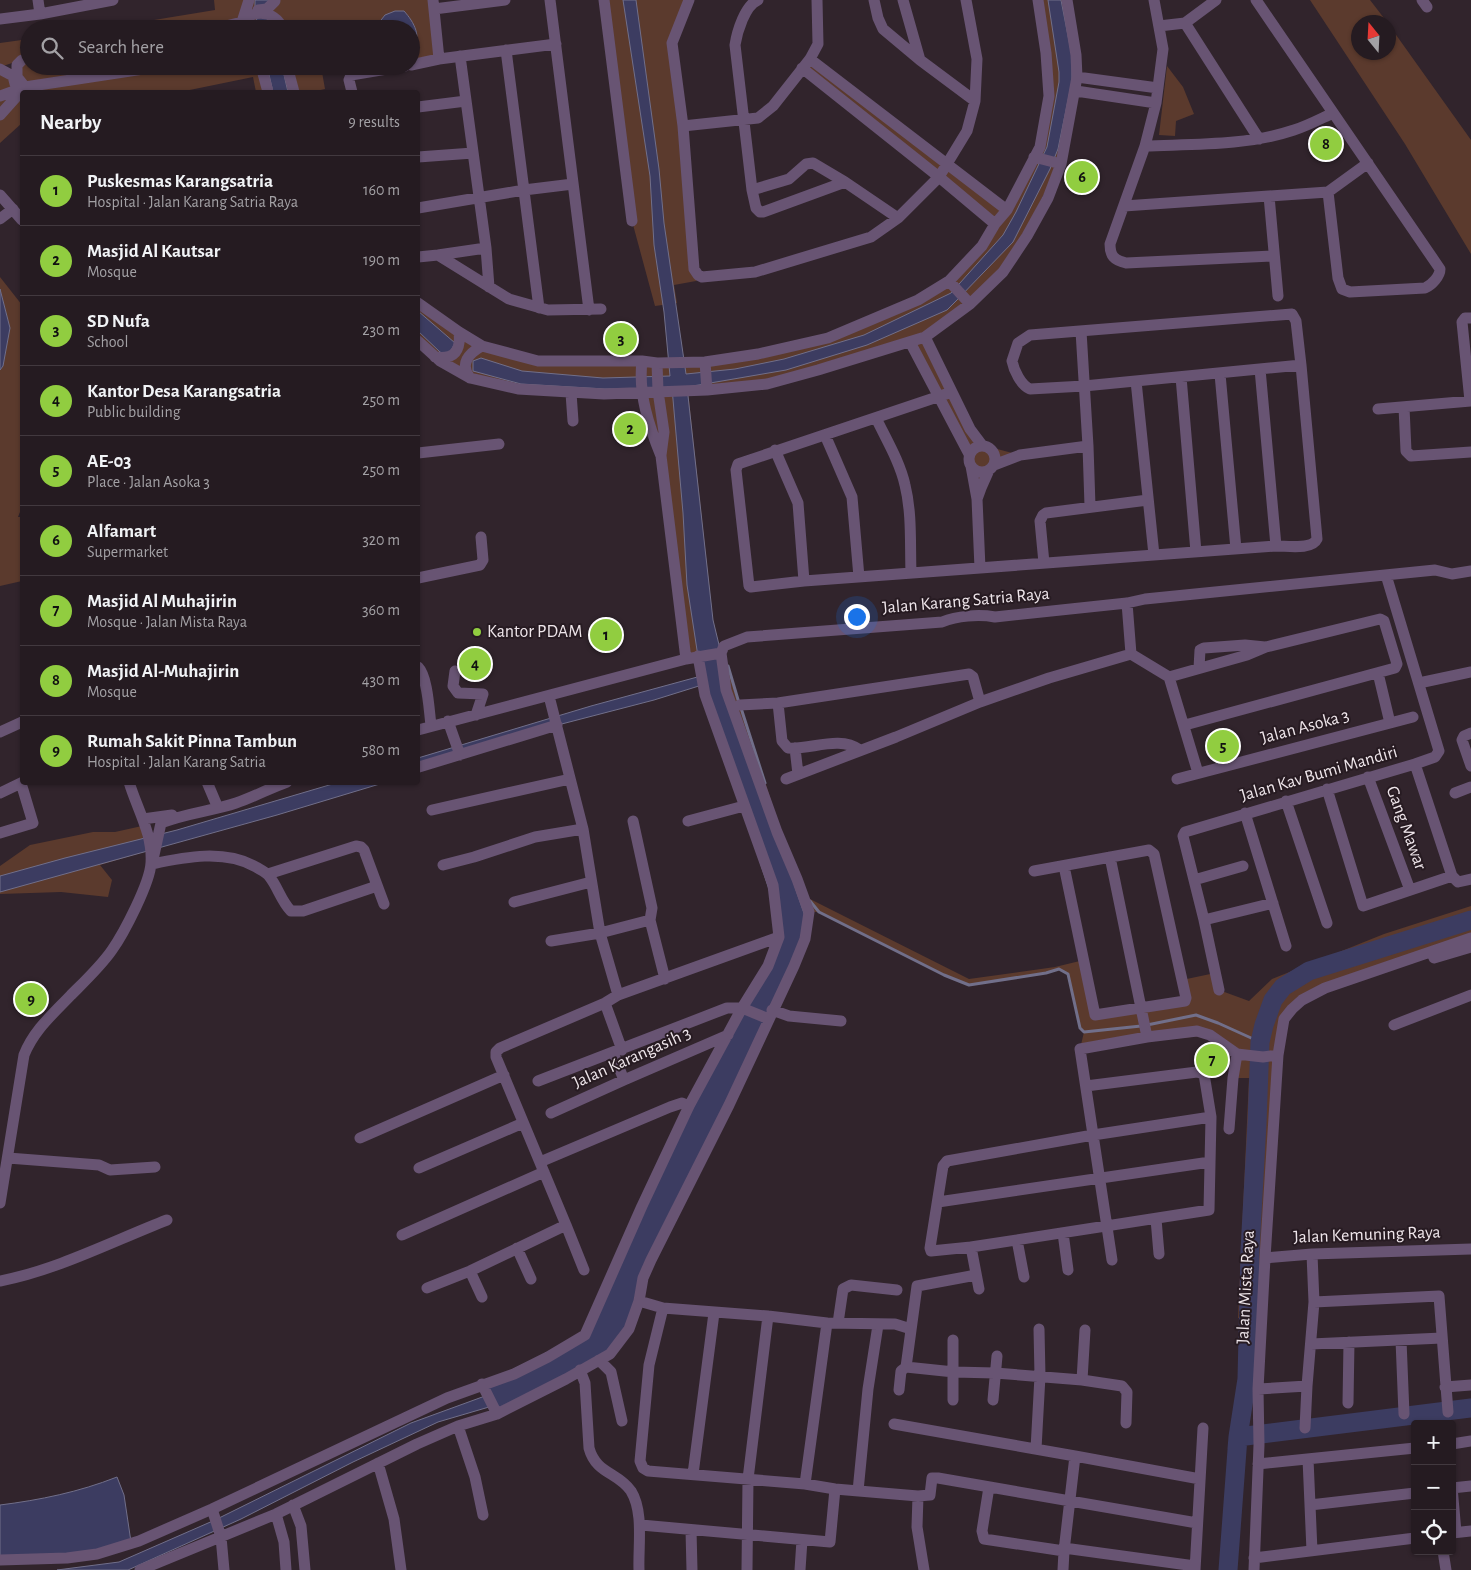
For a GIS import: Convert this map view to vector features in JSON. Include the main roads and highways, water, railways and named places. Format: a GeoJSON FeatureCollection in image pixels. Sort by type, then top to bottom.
{"type":"FeatureCollection","features":[{"type":"Feature","properties":{"kind":"water"},"geometry":{"type":"Polygon","coordinates":[[[255,0],[270,0],[273,20],[257,20],[255,0]]]}},
{"type":"Feature","properties":{"kind":"water"},"geometry":{"type":"Polygon","coordinates":[[[623,0],[636,0],[659,169],[664,223],[686,374],[735,369],[784,359],[864,335],[951,293],[1003,235],[1047,147],[1059,82],[1048,0],[1061,0],[1072,56],[1072,81],[1058,149],[1050,169],[1013,242],[947,310],[867,345],[786,370],[687,387],[713,620],[721,653],[723,676],[808,925],[617,1345],[497,1414],[482,1384],[585,1335],[648,1193],[768,966],[777,914],[702,685],[654,700],[554,726],[420,766],[420,757],[591,706],[701,676],[687,585],[672,388],[605,389],[521,384],[473,371],[473,361],[481,358],[522,371],[603,378],[670,376],[664,312],[654,245],[650,176],[623,0]]]}},
{"type":"Feature","properties":{"kind":"water"},"geometry":{"type":"Polygon","coordinates":[[[395,11],[404,11],[411,20],[381,20],[385,15],[395,11]]]}},
{"type":"Feature","properties":{"kind":"water"},"geometry":{"type":"Polygon","coordinates":[[[269,75],[284,75],[288,90],[273,90],[269,75]]]}},
{"type":"Feature","properties":{"kind":"water"},"geometry":{"type":"Polygon","coordinates":[[[0,289],[10,328],[3,366],[0,370],[0,289]]]}},
{"type":"Feature","properties":{"kind":"water"},"geometry":{"type":"Polygon","coordinates":[[[420,313],[455,343],[448,356],[440,352],[420,333],[420,313]]]}},
{"type":"Feature","properties":{"kind":"water"},"geometry":{"type":"Polygon","coordinates":[[[329,785],[376,785],[277,815],[0,892],[0,876],[177,830],[329,785]]]}},
{"type":"Feature","properties":{"kind":"water"},"geometry":{"type":"Polygon","coordinates":[[[485,1396],[489,1407],[438,1422],[353,1462],[241,1519],[128,1570],[57,1570],[119,1562],[215,1520],[411,1423],[485,1396]]]}},
{"type":"Feature","properties":{"kind":"water"},"geometry":{"type":"Polygon","coordinates":[[[117,1477],[124,1495],[131,1542],[97,1554],[0,1560],[0,1505],[59,1495],[117,1477]]]}},
{"type":"Feature","properties":{"kind":"waterway"},"geometry":{"type":"LineString","coordinates":[[728,666],[739,703]]}},
{"type":"Feature","properties":{"kind":"waterway"},"geometry":{"type":"LineString","coordinates":[[741,708],[765,783]]}},
{"type":"Feature","properties":{"kind":"waterway"},"geometry":{"type":"LineString","coordinates":[[810,901],[819,912],[944,975],[969,985],[1046,973],[1059,969],[1068,974],[1080,1028],[1084,1032],[1141,1026]]}},
{"type":"Feature","properties":{"kind":"waterway"},"geometry":{"type":"LineString","coordinates":[[1228,1570],[1238,1437],[1247,1379],[1250,1250],[1260,1042],[1273,1000],[1283,987],[1309,971],[1471,920]]}},
{"type":"Feature","properties":{"kind":"waterway"},"geometry":{"type":"LineString","coordinates":[[1147,1025],[1196,1015],[1260,1042]]}},
{"type":"Feature","properties":{"kind":"waterway"},"geometry":{"type":"LineString","coordinates":[[1237,1449],[1238,1437],[1471,1408]]}},
{"type":"Feature","properties":{"kind":"place","name":"Masjid Al-Muhajirin"},"geometry":{"type":"Point","coordinates":[1326,144]}},
{"type":"Feature","properties":{"kind":"place","name":"Alfamart"},"geometry":{"type":"Point","coordinates":[1082,177]}},
{"type":"Feature","properties":{"kind":"place","name":"SD Nufa"},"geometry":{"type":"Point","coordinates":[621,339]}},
{"type":"Feature","properties":{"kind":"place","name":"Masjid Al Kautsar"},"geometry":{"type":"Point","coordinates":[630,429]}},
{"type":"Feature","properties":{"kind":"place","name":"Kantor PDAM"},"geometry":{"type":"Point","coordinates":[477,632]}},
{"type":"Feature","properties":{"kind":"place","name":"Puskesmas Karangsatria"},"geometry":{"type":"Point","coordinates":[606,635]}},
{"type":"Feature","properties":{"kind":"place","name":"Kantor Desa Karangsatria"},"geometry":{"type":"Point","coordinates":[475,664]}},
{"type":"Feature","properties":{"kind":"place","name":"AE-03"},"geometry":{"type":"Point","coordinates":[1223,746]}},
{"type":"Feature","properties":{"kind":"place","name":"Rumah Sakit Pinna Tambun"},"geometry":{"type":"Point","coordinates":[31,999]}},
{"type":"Feature","properties":{"kind":"place","name":"Masjid Al Muhajirin"},"geometry":{"type":"Point","coordinates":[1212,1060]}}]}
